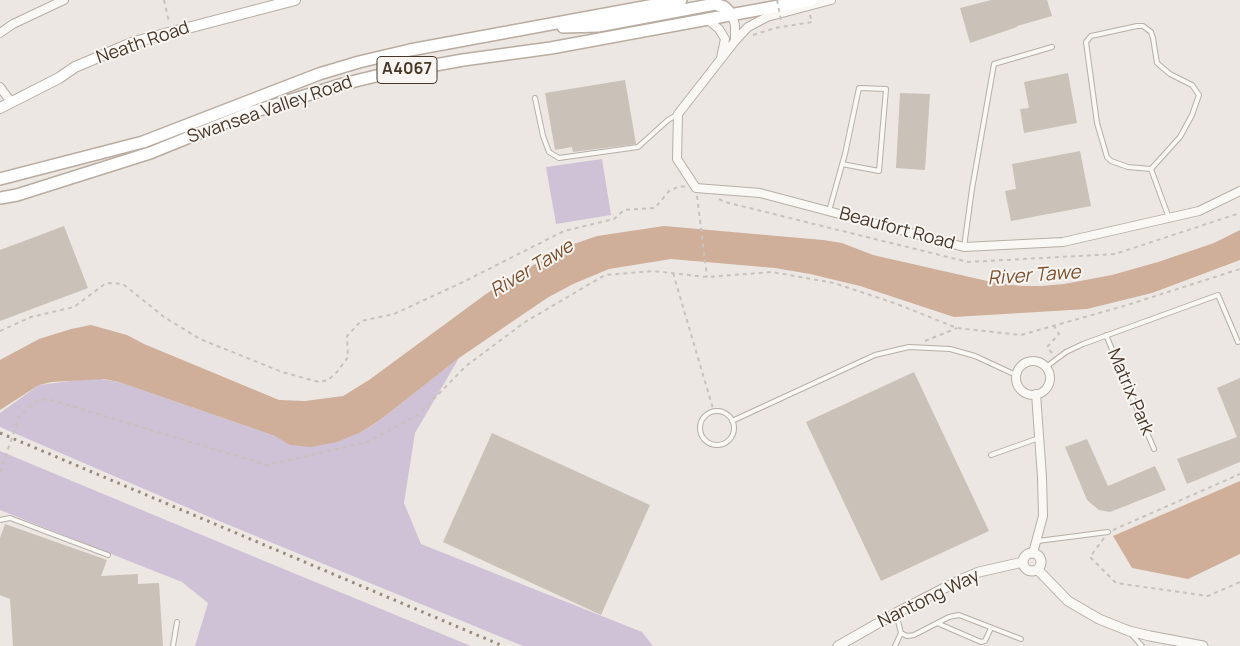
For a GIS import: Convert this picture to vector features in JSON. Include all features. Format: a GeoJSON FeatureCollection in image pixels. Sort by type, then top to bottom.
{"type":"FeatureCollection","features":[{"type":"Feature","properties":{"kind":"main road","name":"Neath Road"},"geometry":{"type":"LineString","coordinates":[[0,108],[59,78],[75,67],[134,42],[295,0]]}},
{"type":"Feature","properties":{"kind":"main road","name":"Swansea Valley Road"},"geometry":{"type":"LineString","coordinates":[[0,180],[143,142],[304,80],[359,62],[524,28],[681,0]]}},
{"type":"Feature","properties":{"kind":"main road","name":"Swansea Valley Road"},"geometry":{"type":"LineString","coordinates":[[0,200],[150,153],[249,113],[343,84],[380,75],[463,60],[551,48],[811,0]]}},
{"type":"Feature","properties":{"kind":"main road"},"geometry":{"type":"LineString","coordinates":[[524,28],[598,26],[715,4],[724,7],[732,15]]}},
{"type":"Feature","properties":{"kind":"street"},"geometry":{"type":"LineString","coordinates":[[0,34],[12,24],[64,0]]}},
{"type":"Feature","properties":{"kind":"street"},"geometry":{"type":"LineString","coordinates":[[696,188],[677,159],[678,114],[748,27],[767,17],[831,0]]}},
{"type":"Feature","properties":{"kind":"street"},"geometry":{"type":"LineString","coordinates":[[732,15],[735,25],[735,41]]}},
{"type":"Feature","properties":{"kind":"street"},"geometry":{"type":"LineString","coordinates":[[708,20],[720,29],[725,39],[720,60]]}},
{"type":"Feature","properties":{"kind":"street"},"geometry":{"type":"LineString","coordinates":[[0,87],[11,102]]}},
{"type":"Feature","properties":{"kind":"street","name":"Beaufort Road"},"geometry":{"type":"LineString","coordinates":[[696,188],[760,193],[964,247],[1064,242],[1199,211],[1240,191]]}},
{"type":"Feature","properties":{"kind":"street"},"geometry":{"type":"LineString","coordinates":[[1031,361],[1039,362],[1046,367],[1050,375],[1049,384],[1044,391],[1036,394],[1025,393],[1018,385],[1016,375],[1023,364],[1031,361]]}},
{"type":"Feature","properties":{"kind":"street"},"geometry":{"type":"LineString","coordinates":[[1036,394],[1043,516],[1038,541],[1033,553],[1038,555],[1041,560],[1038,570]]}},
{"type":"Feature","properties":{"kind":"street","name":"Nantong Way"},"geometry":{"type":"LineString","coordinates":[[838,646],[962,579],[979,572],[1023,562],[1025,557],[1033,553]]}},
{"type":"Feature","properties":{"kind":"street"},"geometry":{"type":"LineString","coordinates":[[1023,562],[1025,568],[1030,571],[1038,570]]}},
{"type":"Feature","properties":{"kind":"street"},"geometry":{"type":"LineString","coordinates":[[1038,570],[1068,601],[1083,611],[1129,631],[1198,646]]}},
{"type":"Feature","properties":{"kind":"lane"},"geometry":{"type":"LineString","coordinates":[[1143,26],[1151,32],[1156,63],[1163,70],[1192,85],[1199,94],[1192,115],[1180,137],[1151,170],[1128,167],[1111,161],[1107,157],[1097,123],[1086,42],[1091,36],[1143,26]]}},
{"type":"Feature","properties":{"kind":"lane"},"geometry":{"type":"LineString","coordinates":[[964,247],[994,64],[1052,48]]}},
{"type":"Feature","properties":{"kind":"lane"},"geometry":{"type":"LineString","coordinates":[[828,211],[842,164],[859,88],[886,89],[879,171],[842,164]]}},
{"type":"Feature","properties":{"kind":"lane"},"geometry":{"type":"LineString","coordinates":[[534,98],[549,152],[559,158],[638,147],[668,120],[678,114]]}},
{"type":"Feature","properties":{"kind":"lane"},"geometry":{"type":"LineString","coordinates":[[1151,170],[1169,218]]}},
{"type":"Feature","properties":{"kind":"lane","name":"Matrix Park"},"geometry":{"type":"LineString","coordinates":[[1046,367],[1066,352],[1083,344],[1218,295],[1238,342]]}},
{"type":"Feature","properties":{"kind":"lane","name":"Matrix Park"},"geometry":{"type":"LineString","coordinates":[[1106,335],[1154,449]]}},
{"type":"Feature","properties":{"kind":"lane"},"geometry":{"type":"LineString","coordinates":[[732,421],[875,355],[909,347],[950,349],[975,356],[1016,375]]}},
{"type":"Feature","properties":{"kind":"lane"},"geometry":{"type":"LineString","coordinates":[[714,412],[724,413],[732,421],[734,430],[730,439],[722,445],[711,444],[702,436],[700,429],[704,418],[714,412]]}},
{"type":"Feature","properties":{"kind":"lane"},"geometry":{"type":"LineString","coordinates":[[991,454],[1039,438]]}},
{"type":"Feature","properties":{"kind":"lane"},"geometry":{"type":"LineString","coordinates":[[0,520],[10,518],[108,555]]}},
{"type":"Feature","properties":{"kind":"lane"},"geometry":{"type":"LineString","coordinates":[[1038,541],[1108,532]]}},
{"type":"Feature","properties":{"kind":"lane"},"geometry":{"type":"LineString","coordinates":[[895,646],[901,633],[896,614]]}},
{"type":"Feature","properties":{"kind":"lane"},"geometry":{"type":"LineString","coordinates":[[901,633],[907,636],[914,635],[950,617],[959,615],[1021,639]]}},
{"type":"Feature","properties":{"kind":"lane"},"geometry":{"type":"LineString","coordinates":[[174,646],[177,622]]}},
{"type":"Feature","properties":{"kind":"lane"},"geometry":{"type":"LineString","coordinates":[[937,623],[981,642],[985,641],[991,628]]}},
{"type":"Feature","properties":{"kind":"lane"},"geometry":{"type":"LineString","coordinates":[[1129,631],[1142,646]]}},
{"type":"Feature","properties":{"kind":"path"},"geometry":{"type":"LineString","coordinates":[[164,0],[172,32]]}},
{"type":"Feature","properties":{"kind":"path"},"geometry":{"type":"LineString","coordinates":[[777,0],[781,20]]}},
{"type":"Feature","properties":{"kind":"path"},"geometry":{"type":"LineString","coordinates":[[750,36],[775,28],[812,22],[809,14]]}},
{"type":"Feature","properties":{"kind":"path"},"geometry":{"type":"LineString","coordinates":[[0,331],[31,317],[74,307],[106,283],[123,284],[164,317],[200,339],[282,372],[319,382],[328,380],[337,372],[348,357],[347,336],[361,321],[394,314],[461,283],[564,231],[614,219],[624,210],[655,208],[669,190],[680,186],[696,188],[706,277]]}},
{"type":"Feature","properties":{"kind":"path"},"geometry":{"type":"LineString","coordinates":[[718,199],[968,262],[1115,254],[1240,213]]}},
{"type":"Feature","properties":{"kind":"path"},"geometry":{"type":"LineString","coordinates":[[0,472],[20,415],[37,401],[48,399],[267,465],[368,442],[418,415],[466,366],[525,322],[605,275],[653,271],[706,277],[772,272],[834,283],[897,304],[957,328],[1021,335],[1124,306],[1240,269]]}},
{"type":"Feature","properties":{"kind":"path"},"geometry":{"type":"LineString","coordinates":[[673,273],[714,412]]}},
{"type":"Feature","properties":{"kind":"path"},"geometry":{"type":"LineString","coordinates":[[1054,326],[1059,334],[1047,347],[1057,359]]}},
{"type":"Feature","properties":{"kind":"path"},"geometry":{"type":"LineString","coordinates":[[925,341],[957,328]]}},
{"type":"Feature","properties":{"kind":"path"},"geometry":{"type":"LineString","coordinates":[[1240,474],[1108,532],[1090,557],[1116,584],[1208,596],[1240,582]]}},
{"type":"Feature","properties":{"kind":"shaded area"},"geometry":{"type":"Polygon","coordinates":[[[602,159],[611,215],[556,224],[546,167],[602,159]]]}},
{"type":"Feature","properties":{"kind":"shaded area"},"geometry":{"type":"Polygon","coordinates":[[[459,358],[415,433],[404,503],[421,544],[642,632],[653,646],[523,646],[207,516],[0,427],[0,413],[39,385],[95,378],[119,382],[275,436],[361,432],[380,420],[459,358]]]}},
{"type":"Feature","properties":{"kind":"shaded area"},"geometry":{"type":"Polygon","coordinates":[[[0,451],[471,646],[195,646],[208,603],[182,582],[0,510],[0,451]]]}},
{"type":"Feature","properties":{"kind":"water","name":"River Tawe"},"geometry":{"type":"Polygon","coordinates":[[[664,226],[842,243],[873,255],[996,283],[1022,286],[1064,284],[1112,275],[1214,243],[1240,230],[1240,260],[1152,293],[1087,309],[954,317],[860,286],[775,268],[671,259],[609,269],[573,284],[547,298],[459,358],[380,420],[361,432],[337,442],[311,447],[290,445],[275,436],[119,382],[104,379],[52,382],[39,385],[0,410],[0,360],[39,339],[91,325],[127,335],[144,344],[279,400],[305,401],[343,396],[369,380],[486,294],[522,271],[574,244],[597,236],[664,226]]]}},
{"type":"Feature","properties":{"kind":"water"},"geometry":{"type":"Polygon","coordinates":[[[1240,481],[1240,554],[1188,579],[1132,568],[1113,536],[1240,481]]]}},
{"type":"Feature","properties":{"kind":"building"},"geometry":{"type":"Polygon","coordinates":[[[991,0],[1047,0],[1052,16],[970,43],[960,8],[991,0]]]}},
{"type":"Feature","properties":{"kind":"building"},"geometry":{"type":"Polygon","coordinates":[[[1068,73],[1077,123],[1024,133],[1020,109],[1029,108],[1024,82],[1068,73]]]}},
{"type":"Feature","properties":{"kind":"building"},"geometry":{"type":"Polygon","coordinates":[[[625,80],[636,144],[573,152],[572,147],[555,150],[545,93],[625,80]]]}},
{"type":"Feature","properties":{"kind":"building"},"geometry":{"type":"Polygon","coordinates":[[[900,93],[930,94],[925,170],[896,168],[900,93]]]}},
{"type":"Feature","properties":{"kind":"building"},"geometry":{"type":"Polygon","coordinates":[[[1080,151],[1091,206],[1011,221],[1005,191],[1016,189],[1012,164],[1080,151]]]}},
{"type":"Feature","properties":{"kind":"building"},"geometry":{"type":"Polygon","coordinates":[[[64,226],[88,288],[0,321],[0,250],[64,226]]]}},
{"type":"Feature","properties":{"kind":"building"},"geometry":{"type":"Polygon","coordinates":[[[914,372],[989,531],[881,581],[806,422],[914,372]]]}},
{"type":"Feature","properties":{"kind":"building"},"geometry":{"type":"Polygon","coordinates":[[[1240,378],[1240,462],[1187,484],[1177,459],[1237,437],[1217,388],[1240,378]]]}},
{"type":"Feature","properties":{"kind":"building"},"geometry":{"type":"Polygon","coordinates":[[[492,433],[650,505],[601,615],[443,542],[492,433]]]}},
{"type":"Feature","properties":{"kind":"building"},"geometry":{"type":"Polygon","coordinates":[[[1087,439],[1108,486],[1155,466],[1166,490],[1110,512],[1099,510],[1087,500],[1065,447],[1087,439]]]}},
{"type":"Feature","properties":{"kind":"building"},"geometry":{"type":"Polygon","coordinates":[[[5,524],[107,560],[101,576],[138,574],[138,584],[159,583],[163,646],[13,646],[10,599],[0,595],[0,538],[5,524]]]}},
{"type":"Feature","properties":{"kind":"railway"},"geometry":{"type":"LineString","coordinates":[[0,433],[503,646]]}}]}
